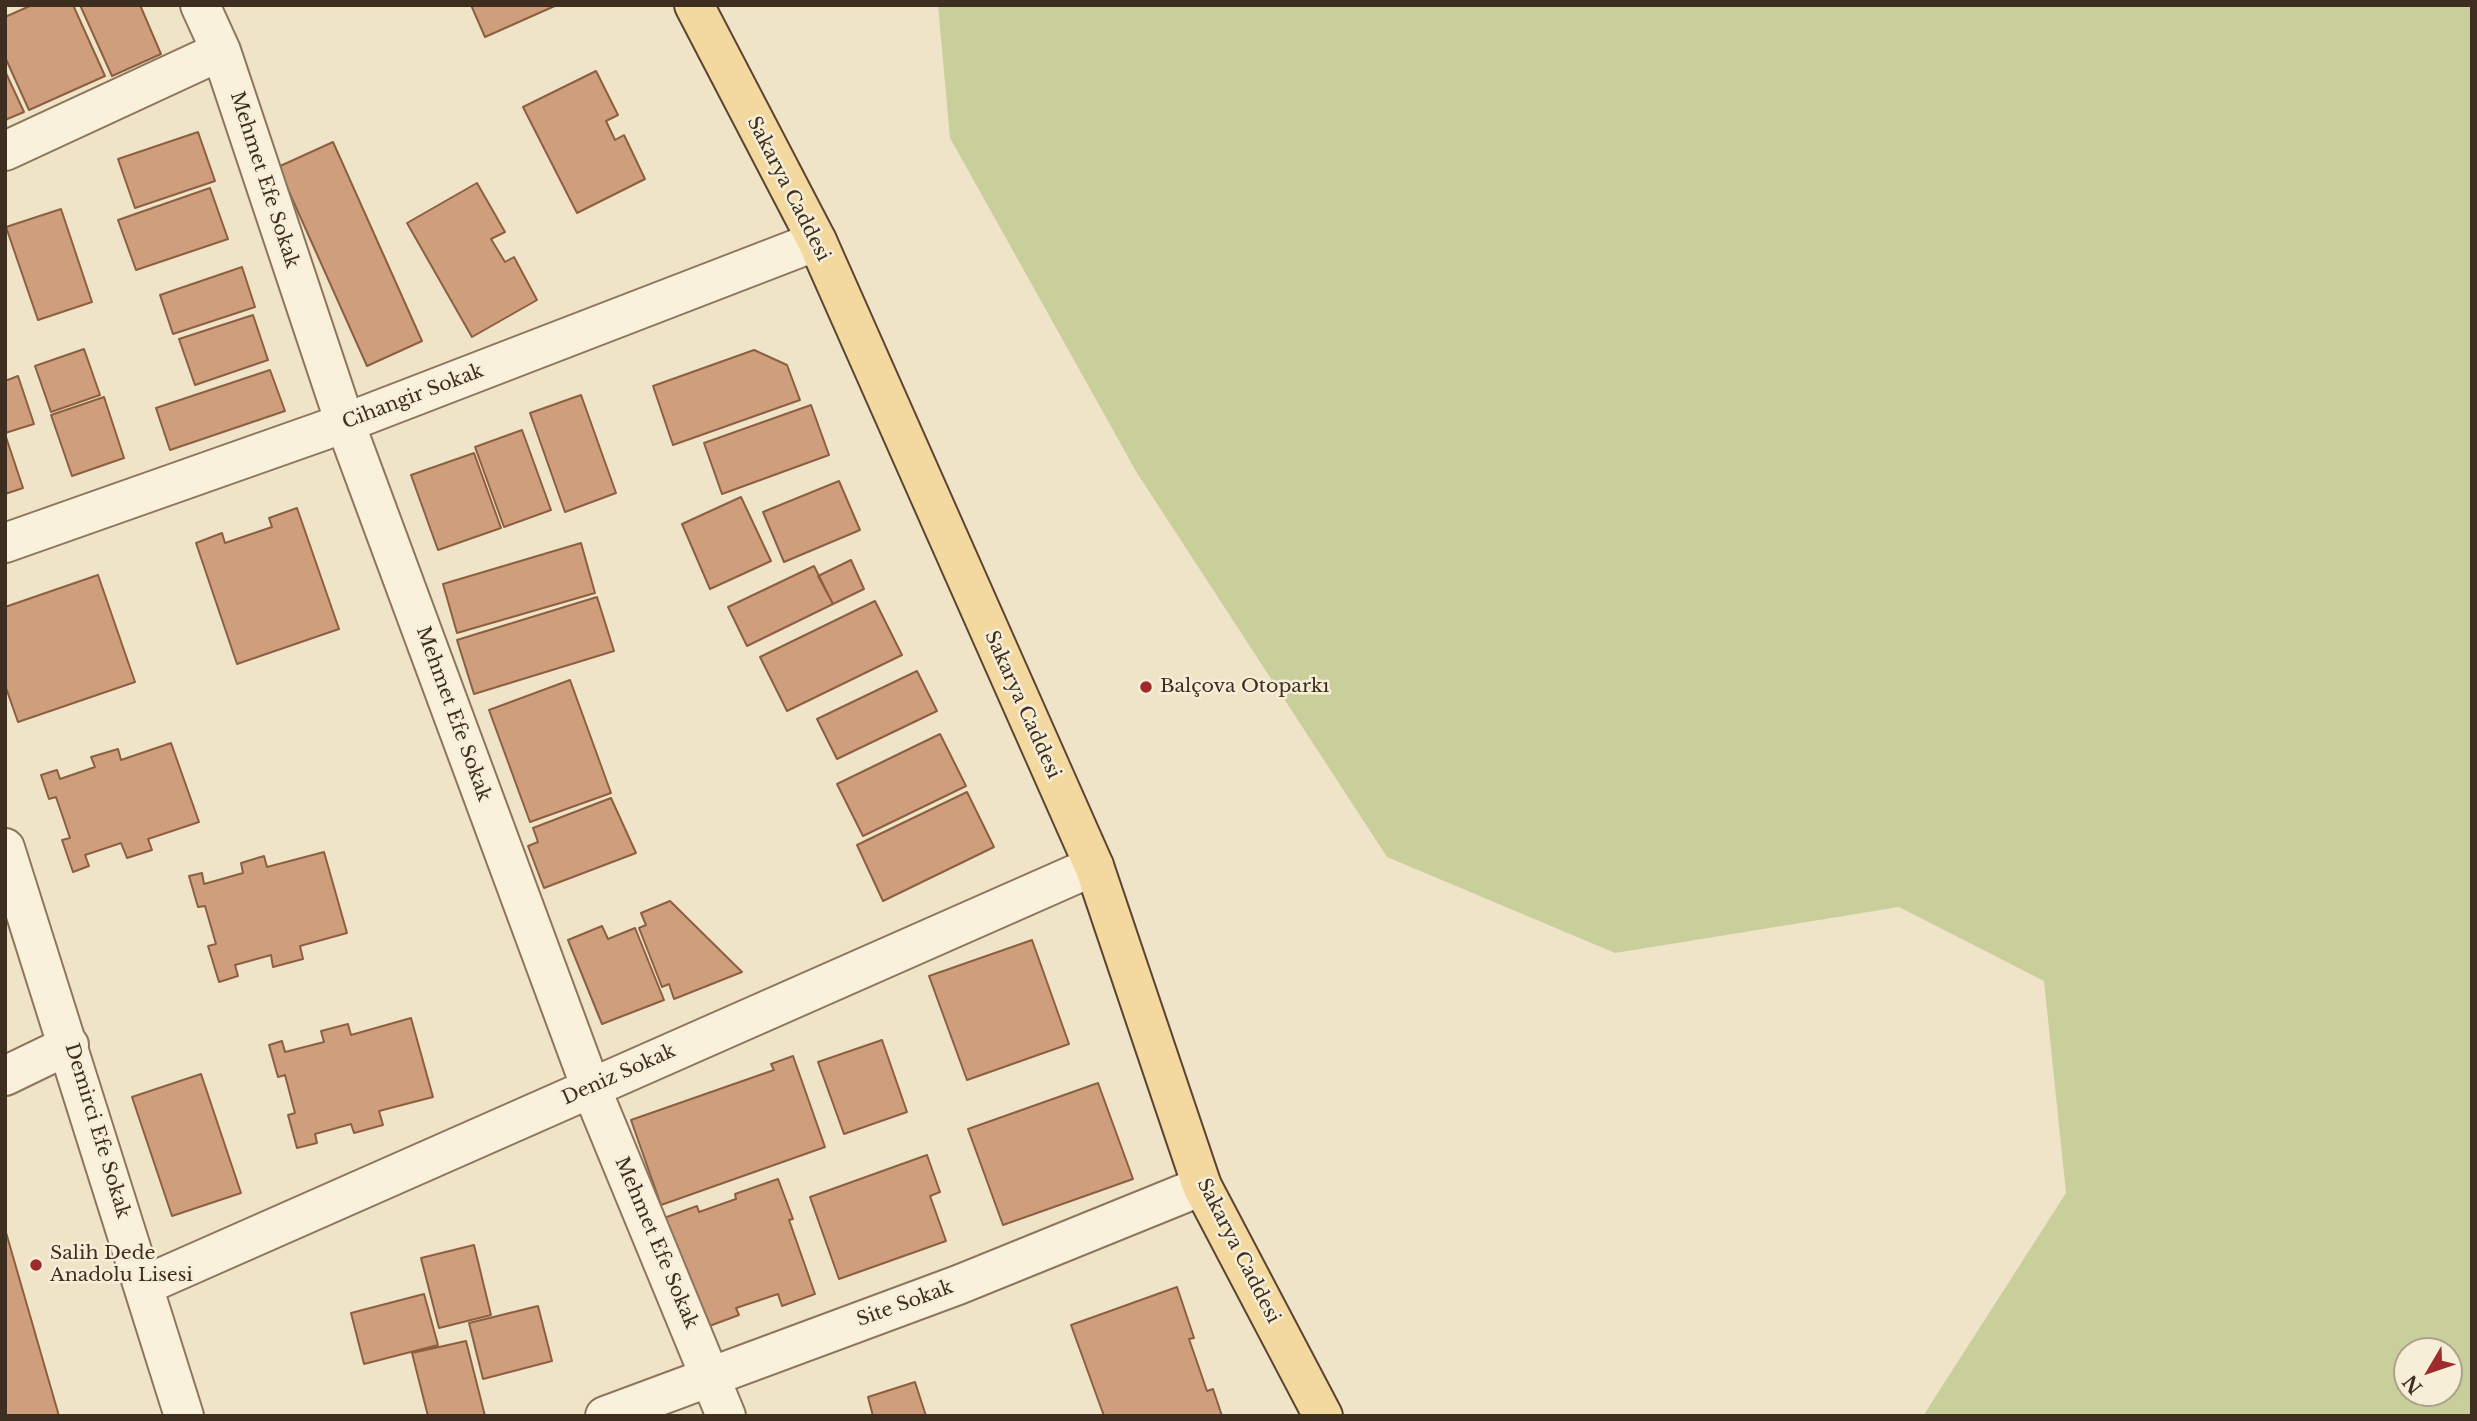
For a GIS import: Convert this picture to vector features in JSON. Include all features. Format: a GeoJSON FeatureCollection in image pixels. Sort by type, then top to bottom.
{"type":"FeatureCollection","features":[{"type":"Feature","properties":{"kind":"main road","name":"Sakarya Caddesi"},"geometry":{"type":"LineString","coordinates":[[694,5],[817,241],[1094,866],[1202,1186],[1323,1416]]}},
{"type":"Feature","properties":{"kind":"street","name":"Mehmet Efe Sokak"},"geometry":{"type":"LineString","coordinates":[[200,5],[221,51],[345,423],[591,1088],[726,1416]]}},
{"type":"Feature","properties":{"kind":"street"},"geometry":{"type":"LineString","coordinates":[[5,151],[221,51]]}},
{"type":"Feature","properties":{"kind":"street","name":"Cihangir Sokak"},"geometry":{"type":"LineString","coordinates":[[5,543],[345,423],[817,241]]}},
{"type":"Feature","properties":{"kind":"street","name":"Demirci Efe Sokak"},"geometry":{"type":"LineString","coordinates":[[5,848],[145,1285],[184,1416]]}},
{"type":"Feature","properties":{"kind":"street","name":"Deniz Sokak"},"geometry":{"type":"LineString","coordinates":[[145,1285],[1094,866]]}},
{"type":"Feature","properties":{"kind":"street"},"geometry":{"type":"LineString","coordinates":[[5,1076],[69,1045]]}},
{"type":"Feature","properties":{"kind":"street","name":"Site Sokak"},"geometry":{"type":"LineString","coordinates":[[605,1416],[958,1284],[1202,1186]]}},
{"type":"Feature","properties":{"kind":"green space"},"geometry":{"type":"Polygon","coordinates":[[[938,5],[2472,5],[2472,1416],[1923,1416],[2066,1193],[2044,981],[1899,907],[1615,953],[1387,857],[1137,473],[950,138],[938,5]]]}},
{"type":"Feature","properties":{"kind":"building"},"geometry":{"type":"Polygon","coordinates":[[[32,5],[73,5],[105,76],[29,110],[5,57],[5,17],[32,5]]]}},
{"type":"Feature","properties":{"kind":"building"},"geometry":{"type":"Polygon","coordinates":[[[80,5],[140,5],[161,54],[112,76],[80,5]]]}},
{"type":"Feature","properties":{"kind":"building"},"geometry":{"type":"Polygon","coordinates":[[[471,5],[557,5],[485,37],[471,5]]]}},
{"type":"Feature","properties":{"kind":"building"},"geometry":{"type":"Polygon","coordinates":[[[5,71],[24,112],[5,120],[5,71]]]}},
{"type":"Feature","properties":{"kind":"building"},"geometry":{"type":"Polygon","coordinates":[[[596,71],[618,115],[606,121],[615,140],[624,135],[645,179],[577,213],[523,107],[596,71]]]}},
{"type":"Feature","properties":{"kind":"building"},"geometry":{"type":"Polygon","coordinates":[[[198,132],[215,181],[135,208],[118,159],[198,132]]]}},
{"type":"Feature","properties":{"kind":"building"},"geometry":{"type":"Polygon","coordinates":[[[333,142],[422,341],[367,366],[278,167],[333,142]]]}},
{"type":"Feature","properties":{"kind":"building"},"geometry":{"type":"Polygon","coordinates":[[[477,183],[505,232],[491,239],[505,262],[514,257],[537,300],[472,337],[407,223],[477,183]]]}},
{"type":"Feature","properties":{"kind":"building"},"geometry":{"type":"Polygon","coordinates":[[[210,188],[228,239],[136,270],[118,220],[210,188]]]}},
{"type":"Feature","properties":{"kind":"building"},"geometry":{"type":"Polygon","coordinates":[[[61,209],[92,302],[38,320],[6,227],[61,209]]]}},
{"type":"Feature","properties":{"kind":"building"},"geometry":{"type":"Polygon","coordinates":[[[242,267],[255,307],[173,334],[160,295],[242,267]]]}},
{"type":"Feature","properties":{"kind":"building"},"geometry":{"type":"Polygon","coordinates":[[[253,315],[268,360],[195,385],[179,339],[253,315]]]}},
{"type":"Feature","properties":{"kind":"building"},"geometry":{"type":"Polygon","coordinates":[[[84,349],[100,395],[51,412],[35,366],[84,349]]]}},
{"type":"Feature","properties":{"kind":"building"},"geometry":{"type":"Polygon","coordinates":[[[754,350],[787,365],[800,400],[673,445],[653,386],[754,350]]]}},
{"type":"Feature","properties":{"kind":"building"},"geometry":{"type":"Polygon","coordinates":[[[270,370],[285,411],[170,450],[156,408],[270,370]]]}},
{"type":"Feature","properties":{"kind":"building"},"geometry":{"type":"Polygon","coordinates":[[[18,376],[34,424],[5,433],[5,381],[18,376]]]}},
{"type":"Feature","properties":{"kind":"building"},"geometry":{"type":"Polygon","coordinates":[[[581,395],[616,493],[565,512],[530,413],[581,395]]]}},
{"type":"Feature","properties":{"kind":"building"},"geometry":{"type":"Polygon","coordinates":[[[104,397],[124,458],[72,476],[51,415],[104,397]]]}},
{"type":"Feature","properties":{"kind":"building"},"geometry":{"type":"Polygon","coordinates":[[[811,405],[829,455],[722,494],[704,443],[811,405]]]}},
{"type":"Feature","properties":{"kind":"building"},"geometry":{"type":"Polygon","coordinates":[[[522,430],[551,510],[504,527],[475,447],[522,430]]]}},
{"type":"Feature","properties":{"kind":"building"},"geometry":{"type":"Polygon","coordinates":[[[5,438],[23,488],[5,494],[5,438]]]}},
{"type":"Feature","properties":{"kind":"building"},"geometry":{"type":"Polygon","coordinates":[[[474,453],[501,528],[438,550],[411,475],[474,453]]]}},
{"type":"Feature","properties":{"kind":"building"},"geometry":{"type":"Polygon","coordinates":[[[839,481],[860,530],[784,562],[763,512],[839,481]]]}},
{"type":"Feature","properties":{"kind":"building"},"geometry":{"type":"Polygon","coordinates":[[[741,497],[771,561],[710,589],[682,524],[741,497]]]}},
{"type":"Feature","properties":{"kind":"building"},"geometry":{"type":"Polygon","coordinates":[[[297,508],[339,629],[237,664],[196,543],[222,533],[225,543],[272,527],[269,518],[297,508]]]}},
{"type":"Feature","properties":{"kind":"building"},"geometry":{"type":"Polygon","coordinates":[[[581,543],[595,593],[457,633],[443,584],[581,543]]]}},
{"type":"Feature","properties":{"kind":"building"},"geometry":{"type":"Polygon","coordinates":[[[851,560],[864,589],[833,604],[818,576],[851,560]]]}},
{"type":"Feature","properties":{"kind":"building"},"geometry":{"type":"Polygon","coordinates":[[[814,566],[833,604],[747,646],[728,607],[814,566]]]}},
{"type":"Feature","properties":{"kind":"building"},"geometry":{"type":"Polygon","coordinates":[[[98,575],[135,682],[18,722],[5,685],[5,607],[98,575]]]}},
{"type":"Feature","properties":{"kind":"building"},"geometry":{"type":"Polygon","coordinates":[[[597,597],[614,651],[474,694],[457,640],[597,597]]]}},
{"type":"Feature","properties":{"kind":"building"},"geometry":{"type":"Polygon","coordinates":[[[875,601],[902,655],[787,711],[760,657],[875,601]]]}},
{"type":"Feature","properties":{"kind":"building"},"geometry":{"type":"Polygon","coordinates":[[[917,671],[937,711],[837,759],[817,719],[917,671]]]}},
{"type":"Feature","properties":{"kind":"building"},"geometry":{"type":"Polygon","coordinates":[[[570,680],[611,793],[530,822],[489,710],[570,680]]]}},
{"type":"Feature","properties":{"kind":"building"},"geometry":{"type":"Polygon","coordinates":[[[940,734],[966,786],[863,836],[837,784],[940,734]]]}},
{"type":"Feature","properties":{"kind":"building"},"geometry":{"type":"Polygon","coordinates":[[[171,743],[199,822],[148,839],[152,850],[127,858],[121,843],[85,855],[89,866],[73,872],[62,840],[70,838],[56,797],[49,799],[41,775],[57,770],[60,779],[95,767],[91,757],[118,749],[121,760],[171,743]]]}},
{"type":"Feature","properties":{"kind":"building"},"geometry":{"type":"Polygon","coordinates":[[[967,792],[994,847],[883,901],[857,845],[967,792]]]}},
{"type":"Feature","properties":{"kind":"building"},"geometry":{"type":"Polygon","coordinates":[[[611,798],[636,853],[544,888],[528,846],[538,842],[533,828],[611,798]]]}},
{"type":"Feature","properties":{"kind":"building"},"geometry":{"type":"Polygon","coordinates":[[[324,852],[347,933],[300,946],[303,959],[273,967],[271,955],[235,965],[238,976],[219,982],[208,946],[216,944],[205,906],[198,907],[189,876],[202,873],[204,884],[243,873],[241,863],[264,856],[267,867],[324,852]]]}},
{"type":"Feature","properties":{"kind":"building"},"geometry":{"type":"Polygon","coordinates":[[[670,901],[742,972],[674,999],[669,984],[662,987],[639,928],[646,925],[641,913],[670,901]]]}},
{"type":"Feature","properties":{"kind":"building"},"geometry":{"type":"Polygon","coordinates":[[[602,926],[608,939],[635,928],[664,1000],[602,1024],[568,940],[602,926]]]}},
{"type":"Feature","properties":{"kind":"building"},"geometry":{"type":"Polygon","coordinates":[[[1032,940],[1069,1044],[967,1080],[929,976],[1032,940]]]}},
{"type":"Feature","properties":{"kind":"building"},"geometry":{"type":"Polygon","coordinates":[[[411,1018],[433,1097],[379,1111],[383,1125],[354,1133],[351,1124],[315,1134],[317,1143],[297,1148],[288,1115],[295,1113],[285,1075],[278,1077],[269,1045],[282,1041],[285,1052],[324,1042],[321,1031],[348,1024],[351,1035],[411,1018]]]}},
{"type":"Feature","properties":{"kind":"building"},"geometry":{"type":"Polygon","coordinates":[[[882,1040],[907,1112],[844,1134],[818,1062],[882,1040]]]}},
{"type":"Feature","properties":{"kind":"building"},"geometry":{"type":"Polygon","coordinates":[[[793,1056],[825,1147],[661,1205],[631,1120],[774,1070],[771,1064],[793,1056]]]}},
{"type":"Feature","properties":{"kind":"building"},"geometry":{"type":"Polygon","coordinates":[[[201,1074],[241,1193],[172,1216],[132,1097],[201,1074]]]}},
{"type":"Feature","properties":{"kind":"building"},"geometry":{"type":"Polygon","coordinates":[[[1098,1083],[1133,1179],[1003,1225],[968,1129],[1098,1083]]]}},
{"type":"Feature","properties":{"kind":"building"},"geometry":{"type":"Polygon","coordinates":[[[927,1155],[940,1192],[930,1196],[946,1241],[839,1279],[810,1197],[927,1155]]]}},
{"type":"Feature","properties":{"kind":"building"},"geometry":{"type":"Polygon","coordinates":[[[778,1179],[815,1294],[782,1306],[778,1294],[736,1308],[739,1315],[704,1328],[664,1218],[697,1206],[699,1212],[736,1199],[735,1194],[778,1179]]]}},
{"type":"Feature","properties":{"kind":"building","name":"Salih Dede Anadolu Lisesi"},"geometry":{"type":"Polygon","coordinates":[[[5,1229],[59,1416],[5,1416],[5,1229]]]}},
{"type":"Feature","properties":{"kind":"building"},"geometry":{"type":"Polygon","coordinates":[[[474,1245],[491,1315],[439,1328],[421,1258],[474,1245]]]}},
{"type":"Feature","properties":{"kind":"building"},"geometry":{"type":"Polygon","coordinates":[[[1177,1287],[1194,1338],[1189,1339],[1207,1391],[1213,1389],[1222,1416],[1104,1416],[1071,1325],[1177,1287]]]}},
{"type":"Feature","properties":{"kind":"building"},"geometry":{"type":"Polygon","coordinates":[[[424,1294],[438,1345],[364,1364],[351,1313],[424,1294]]]}},
{"type":"Feature","properties":{"kind":"building"},"geometry":{"type":"Polygon","coordinates":[[[538,1306],[552,1361],[483,1379],[469,1323],[538,1306]]]}},
{"type":"Feature","properties":{"kind":"building"},"geometry":{"type":"Polygon","coordinates":[[[466,1341],[485,1416],[428,1416],[412,1353],[466,1341]]]}},
{"type":"Feature","properties":{"kind":"building"},"geometry":{"type":"Polygon","coordinates":[[[915,1382],[926,1416],[873,1416],[868,1397],[915,1382]]]}},
{"type":"Feature","properties":{"kind":"place","name":"Balçova Otoparkı"},"geometry":{"type":"Point","coordinates":[1146,687]}},
{"type":"Feature","properties":{"kind":"place","name":"Salih Dede Anadolu Lisesi"},"geometry":{"type":"Point","coordinates":[36,1265]}}]}
